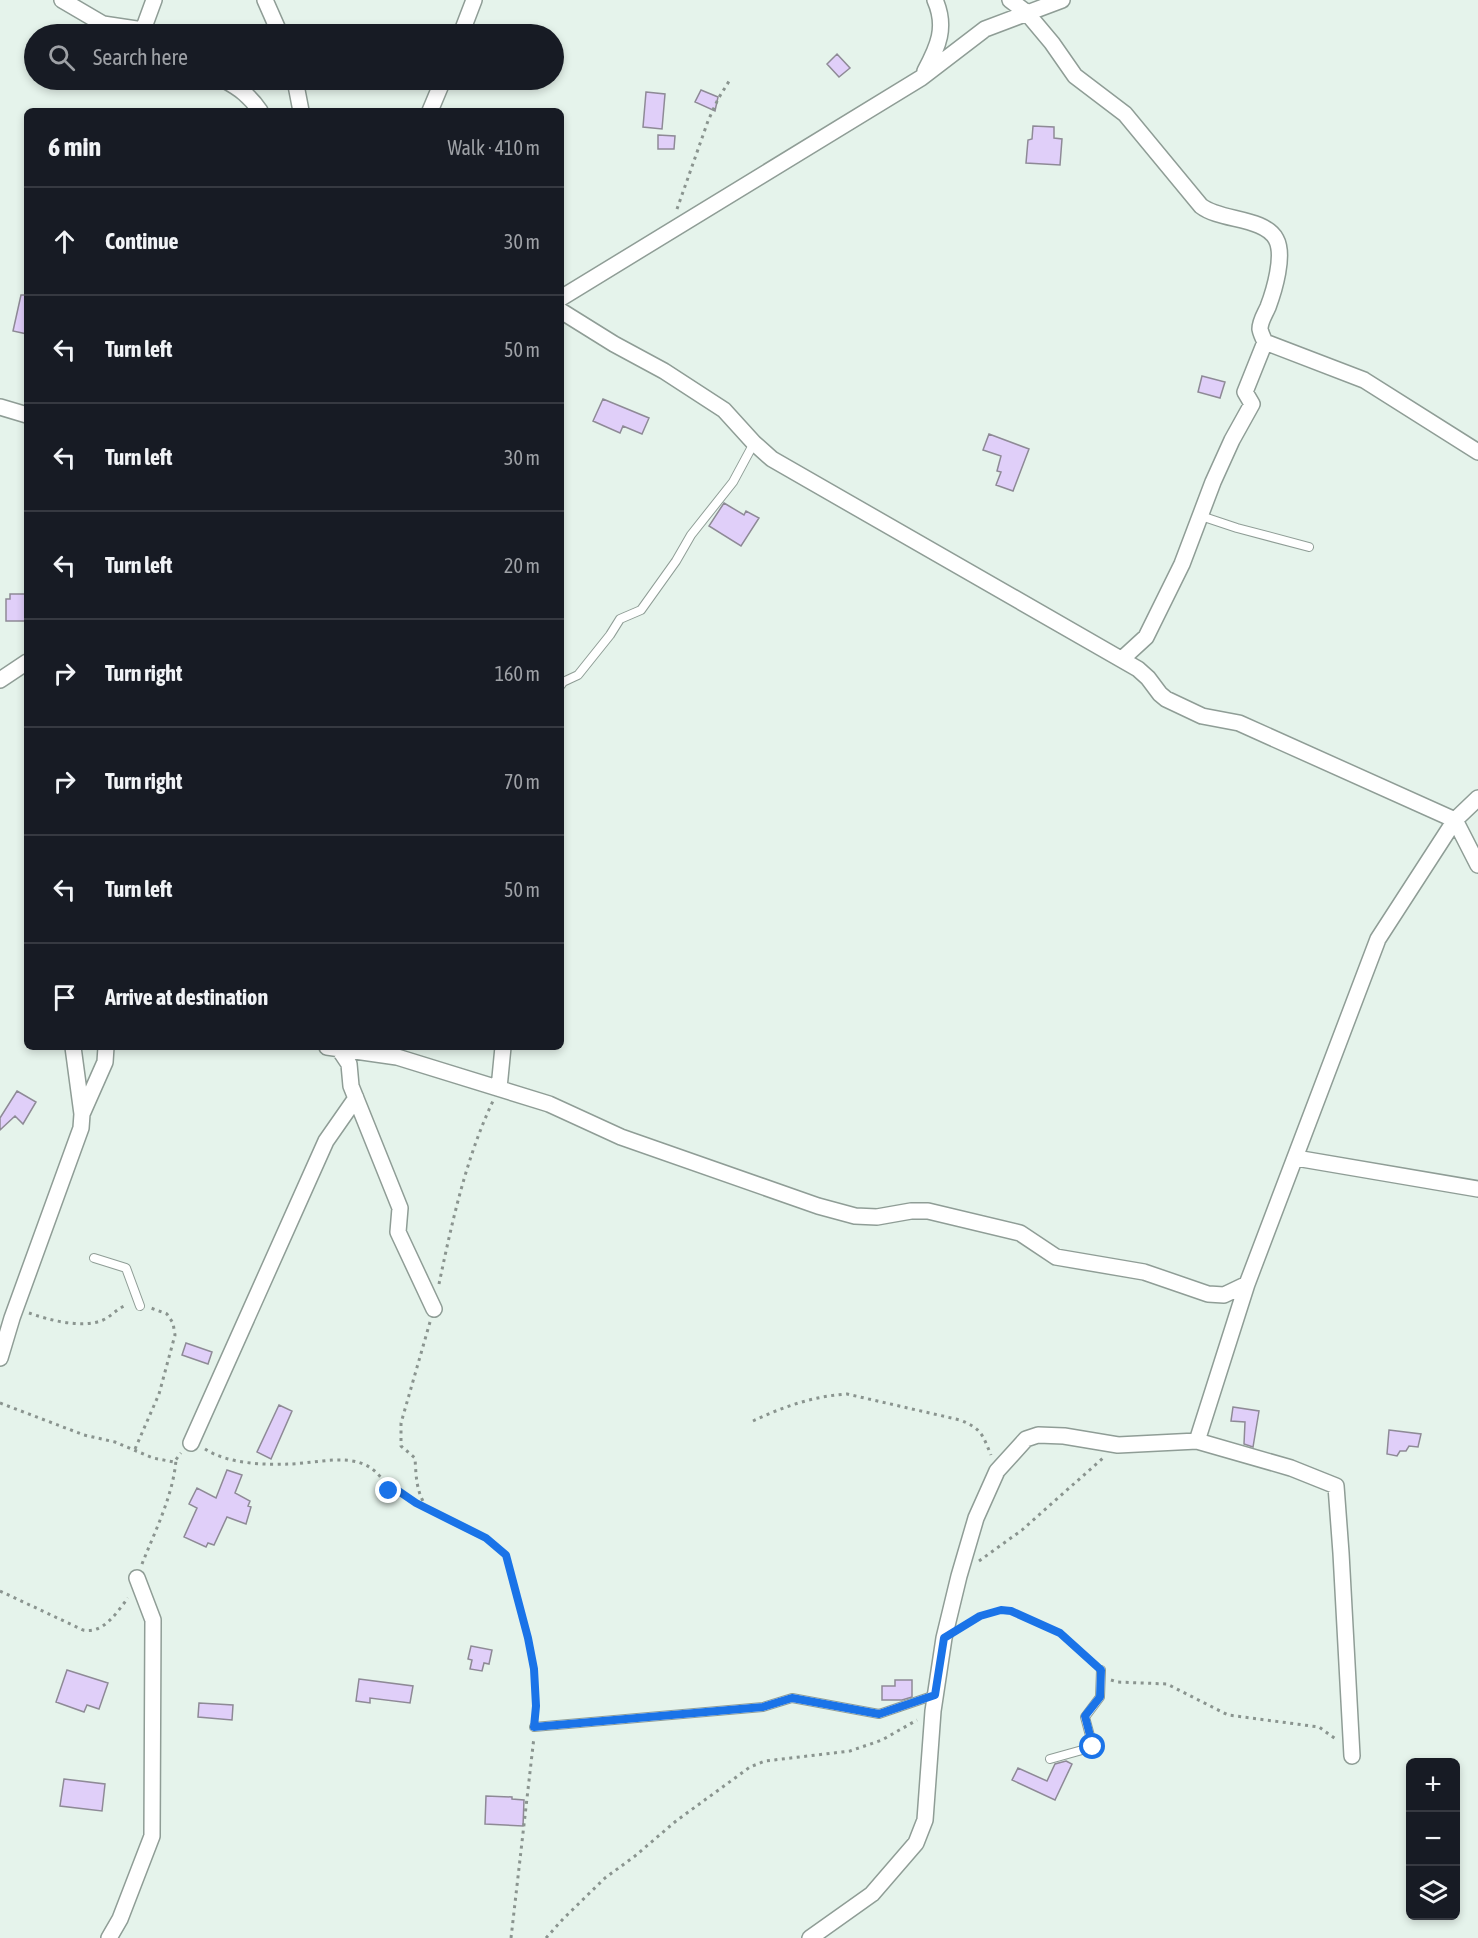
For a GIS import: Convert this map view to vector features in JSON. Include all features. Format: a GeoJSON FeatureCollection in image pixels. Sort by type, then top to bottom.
{"type":"FeatureCollection","features":[{"type":"Feature","properties":{"kind":"street"},"geometry":{"type":"LineString","coordinates":[[62,0],[103,24]]}},
{"type":"Feature","properties":{"kind":"street"},"geometry":{"type":"LineString","coordinates":[[150,24],[154,0]]}},
{"type":"Feature","properties":{"kind":"street"},"geometry":{"type":"LineString","coordinates":[[265,0],[276,24]]}},
{"type":"Feature","properties":{"kind":"street"},"geometry":{"type":"LineString","coordinates":[[464,24],[474,0]]}},
{"type":"Feature","properties":{"kind":"street"},"geometry":{"type":"LineString","coordinates":[[921,78],[937,48],[941,25],[935,0]]}},
{"type":"Feature","properties":{"kind":"street"},"geometry":{"type":"LineString","coordinates":[[1010,0],[1026,12],[1075,76],[1125,114],[1200,206],[1211,214],[1252,223],[1267,229],[1275,236],[1280,249],[1274,287],[1260,328],[1265,342],[1245,392],[1252,404],[1232,440],[1213,482],[1182,564],[1146,637],[1122,659]]}},
{"type":"Feature","properties":{"kind":"street"},"geometry":{"type":"LineString","coordinates":[[564,296],[921,78],[974,36],[993,25],[1062,0]]}},
{"type":"Feature","properties":{"kind":"street"},"geometry":{"type":"LineString","coordinates":[[242,90],[258,108]]}},
{"type":"Feature","properties":{"kind":"street"},"geometry":{"type":"LineString","coordinates":[[297,90],[300,108]]}},
{"type":"Feature","properties":{"kind":"street"},"geometry":{"type":"LineString","coordinates":[[431,108],[438,90]]}},
{"type":"Feature","properties":{"kind":"street"},"geometry":{"type":"LineString","coordinates":[[564,313],[716,404],[772,459],[1122,659],[1143,672],[1160,694],[1193,713],[1239,723],[1455,820],[1478,865]]}},
{"type":"Feature","properties":{"kind":"street"},"geometry":{"type":"LineString","coordinates":[[1265,342],[1364,381],[1478,452]]}},
{"type":"Feature","properties":{"kind":"street"},"geometry":{"type":"LineString","coordinates":[[0,407],[24,414]]}},
{"type":"Feature","properties":{"kind":"street"},"geometry":{"type":"LineString","coordinates":[[0,680],[24,664]]}},
{"type":"Feature","properties":{"kind":"street"},"geometry":{"type":"LineString","coordinates":[[1197,1442],[1247,1284],[1378,939],[1455,820],[1478,798]]}},
{"type":"Feature","properties":{"kind":"street"},"geometry":{"type":"LineString","coordinates":[[72,1050],[82,1114]]}},
{"type":"Feature","properties":{"kind":"street"},"geometry":{"type":"LineString","coordinates":[[0,1358],[77,1141],[82,1114],[105,1062],[106,1050]]}},
{"type":"Feature","properties":{"kind":"street"},"geometry":{"type":"LineString","coordinates":[[335,1050],[349,1064],[351,1086],[400,1208],[398,1232],[434,1309]]}},
{"type":"Feature","properties":{"kind":"street"},"geometry":{"type":"LineString","coordinates":[[347,1050],[397,1057],[549,1104],[632,1141],[818,1206],[855,1216],[928,1211],[1020,1233],[1056,1257],[1144,1272],[1208,1294],[1224,1295],[1247,1284]]}},
{"type":"Feature","properties":{"kind":"street"},"geometry":{"type":"LineString","coordinates":[[499,1088],[503,1050]]}},
{"type":"Feature","properties":{"kind":"street"},"geometry":{"type":"LineString","coordinates":[[190,1443],[326,1142],[356,1098]]}},
{"type":"Feature","properties":{"kind":"street"},"geometry":{"type":"LineString","coordinates":[[1296,1158],[1478,1189]]}},
{"type":"Feature","properties":{"kind":"street"},"geometry":{"type":"LineString","coordinates":[[810,1938],[872,1894],[916,1843],[925,1820],[934,1703],[944,1638],[959,1576],[976,1518],[997,1471],[1026,1439],[1038,1435],[1064,1436],[1118,1445],[1197,1442],[1291,1468],[1336,1486],[1352,1756]]}},
{"type":"Feature","properties":{"kind":"street"},"geometry":{"type":"LineString","coordinates":[[109,1938],[120,1919],[152,1836],[153,1620],[137,1578]]}},
{"type":"Feature","properties":{"kind":"lane"},"geometry":{"type":"LineString","coordinates":[[564,682],[578,675],[620,619],[641,610],[676,561],[691,535],[733,482],[754,443]]}},
{"type":"Feature","properties":{"kind":"lane"},"geometry":{"type":"LineString","coordinates":[[1201,516],[1309,547]]}},
{"type":"Feature","properties":{"kind":"lane"},"geometry":{"type":"LineString","coordinates":[[94,1258],[126,1268],[140,1306]]}},
{"type":"Feature","properties":{"kind":"lane"},"geometry":{"type":"LineString","coordinates":[[1050,1759],[1093,1747],[1085,1716],[1100,1697],[1101,1670]]}},
{"type":"Feature","properties":{"kind":"lane"},"geometry":{"type":"LineString","coordinates":[[534,1727],[763,1707],[792,1698],[879,1714],[934,1703]]}},
{"type":"Feature","properties":{"kind":"path"},"geometry":{"type":"LineString","coordinates":[[677,228],[676,219],[681,197],[708,121],[731,78]]}},
{"type":"Feature","properties":{"kind":"path"},"geometry":{"type":"LineString","coordinates":[[435,1512],[425,1506],[417,1487],[415,1458],[400,1446],[400,1423],[434,1309],[464,1182],[481,1127],[499,1088]]}},
{"type":"Feature","properties":{"kind":"path"},"geometry":{"type":"LineString","coordinates":[[16,1308],[54,1321],[90,1323],[104,1320],[119,1308],[127,1305],[140,1306],[167,1314],[173,1323],[175,1335],[159,1394],[134,1450]]}},
{"type":"Feature","properties":{"kind":"path"},"geometry":{"type":"LineString","coordinates":[[753,1421],[780,1407],[832,1395],[847,1394],[960,1420],[977,1427],[982,1432],[997,1471]]}},
{"type":"Feature","properties":{"kind":"path"},"geometry":{"type":"LineString","coordinates":[[0,1403],[153,1458],[170,1462],[176,1460]]}},
{"type":"Feature","properties":{"kind":"path"},"geometry":{"type":"LineString","coordinates":[[0,1591],[83,1630],[91,1632],[97,1630],[112,1618],[130,1595],[166,1503],[175,1473],[176,1460],[187,1443],[214,1455],[244,1461],[292,1464],[315,1460],[351,1460],[365,1464],[384,1479],[389,1491],[397,1490],[416,1503],[486,1538],[506,1555],[534,1669],[536,1706],[511,1938]]}},
{"type":"Feature","properties":{"kind":"path"},"geometry":{"type":"LineString","coordinates":[[959,1576],[1022,1530],[1118,1445]]}},
{"type":"Feature","properties":{"kind":"path"},"geometry":{"type":"LineString","coordinates":[[944,1638],[980,1616],[1001,1610],[1011,1611],[1060,1633],[1111,1680],[1162,1683],[1175,1687],[1228,1715],[1319,1727],[1352,1756]]}},
{"type":"Feature","properties":{"kind":"path"},"geometry":{"type":"LineString","coordinates":[[546,1938],[605,1878],[676,1821],[750,1767],[765,1761],[850,1751],[882,1740],[934,1703]]}},
{"type":"Feature","properties":{"kind":"building"},"geometry":{"type":"Polygon","coordinates":[[[837,54],[850,68],[839,77],[827,64],[837,54]]]}},
{"type":"Feature","properties":{"kind":"building"},"geometry":{"type":"Polygon","coordinates":[[[701,90],[718,97],[715,111],[695,102],[701,90]]]}},
{"type":"Feature","properties":{"kind":"building"},"geometry":{"type":"Polygon","coordinates":[[[646,92],[665,94],[662,129],[643,127],[646,92]]]}},
{"type":"Feature","properties":{"kind":"building"},"geometry":{"type":"Polygon","coordinates":[[[1033,126],[1054,127],[1054,138],[1062,139],[1060,165],[1026,163],[1028,140],[1032,139],[1033,126]]]}},
{"type":"Feature","properties":{"kind":"building"},"geometry":{"type":"Polygon","coordinates":[[[658,135],[675,136],[674,149],[658,149],[658,135]]]}},
{"type":"Feature","properties":{"kind":"building"},"geometry":{"type":"Polygon","coordinates":[[[21,295],[24,295],[24,333],[13,331],[21,295]]]}},
{"type":"Feature","properties":{"kind":"building"},"geometry":{"type":"Polygon","coordinates":[[[1202,376],[1225,382],[1220,398],[1198,392],[1202,376]]]}},
{"type":"Feature","properties":{"kind":"building"},"geometry":{"type":"Polygon","coordinates":[[[603,399],[649,418],[642,434],[623,426],[620,433],[593,421],[603,399]]]}},
{"type":"Feature","properties":{"kind":"building"},"geometry":{"type":"Polygon","coordinates":[[[989,434],[1029,449],[1013,491],[996,485],[1001,472],[997,471],[1001,456],[983,450],[989,434]]]}},
{"type":"Feature","properties":{"kind":"building"},"geometry":{"type":"Polygon","coordinates":[[[724,503],[744,515],[746,511],[759,518],[741,546],[709,526],[724,503]]]}},
{"type":"Feature","properties":{"kind":"building"},"geometry":{"type":"Polygon","coordinates":[[[10,594],[24,594],[24,621],[6,621],[6,599],[10,599],[10,594]]]}},
{"type":"Feature","properties":{"kind":"building"},"geometry":{"type":"Polygon","coordinates":[[[17,1091],[36,1102],[23,1124],[15,1116],[0,1130],[0,1118],[17,1091]]]}},
{"type":"Feature","properties":{"kind":"building"},"geometry":{"type":"Polygon","coordinates":[[[186,1343],[212,1352],[208,1364],[182,1355],[186,1343]]]}},
{"type":"Feature","properties":{"kind":"building"},"geometry":{"type":"Polygon","coordinates":[[[279,1405],[292,1411],[271,1459],[257,1452],[279,1405]]]}},
{"type":"Feature","properties":{"kind":"building"},"geometry":{"type":"Polygon","coordinates":[[[1233,1407],[1259,1411],[1253,1447],[1244,1444],[1245,1422],[1231,1421],[1233,1407]]]}},
{"type":"Feature","properties":{"kind":"building"},"geometry":{"type":"Polygon","coordinates":[[[1389,1430],[1421,1434],[1418,1447],[1409,1446],[1406,1451],[1400,1451],[1397,1456],[1387,1454],[1389,1430]]]}},
{"type":"Feature","properties":{"kind":"building"},"geometry":{"type":"Polygon","coordinates":[[[227,1470],[242,1475],[235,1493],[250,1501],[248,1506],[251,1507],[246,1524],[227,1517],[214,1545],[208,1543],[206,1547],[184,1537],[197,1508],[189,1504],[197,1488],[216,1498],[227,1470]]]}},
{"type":"Feature","properties":{"kind":"building"},"geometry":{"type":"Polygon","coordinates":[[[471,1646],[492,1650],[489,1664],[484,1663],[482,1671],[470,1669],[472,1660],[468,1659],[471,1646]]]}},
{"type":"Feature","properties":{"kind":"building"},"geometry":{"type":"Polygon","coordinates":[[[67,1670],[108,1683],[99,1709],[87,1705],[84,1712],[56,1702],[67,1670]]]}},
{"type":"Feature","properties":{"kind":"building"},"geometry":{"type":"Polygon","coordinates":[[[359,1679],[413,1686],[410,1703],[370,1698],[370,1703],[356,1701],[359,1679]]]}},
{"type":"Feature","properties":{"kind":"building"},"geometry":{"type":"Polygon","coordinates":[[[895,1680],[912,1680],[912,1697],[902,1700],[882,1700],[882,1686],[895,1686],[895,1680]]]}},
{"type":"Feature","properties":{"kind":"building"},"geometry":{"type":"Polygon","coordinates":[[[199,1703],[233,1705],[232,1720],[198,1717],[199,1703]]]}},
{"type":"Feature","properties":{"kind":"building"},"geometry":{"type":"Polygon","coordinates":[[[1066,1761],[1072,1764],[1055,1800],[1012,1780],[1018,1768],[1047,1781],[1055,1764],[1066,1761]]]}},
{"type":"Feature","properties":{"kind":"building"},"geometry":{"type":"Polygon","coordinates":[[[64,1779],[105,1784],[102,1811],[60,1806],[64,1779]]]}},
{"type":"Feature","properties":{"kind":"building"},"geometry":{"type":"Polygon","coordinates":[[[486,1796],[524,1800],[523,1826],[485,1824],[486,1796]]]}},
{"type":"Feature","properties":{"kind":"route"},"geometry":{"type":"LineString","coordinates":[[389,1491],[397,1490],[416,1503],[486,1538],[506,1555],[534,1669],[536,1706],[534,1727],[763,1707],[792,1698],[879,1714],[935,1695],[944,1638],[980,1616],[1001,1610],[1011,1611],[1060,1633],[1101,1670],[1100,1697],[1085,1716],[1093,1747]]}}]}
